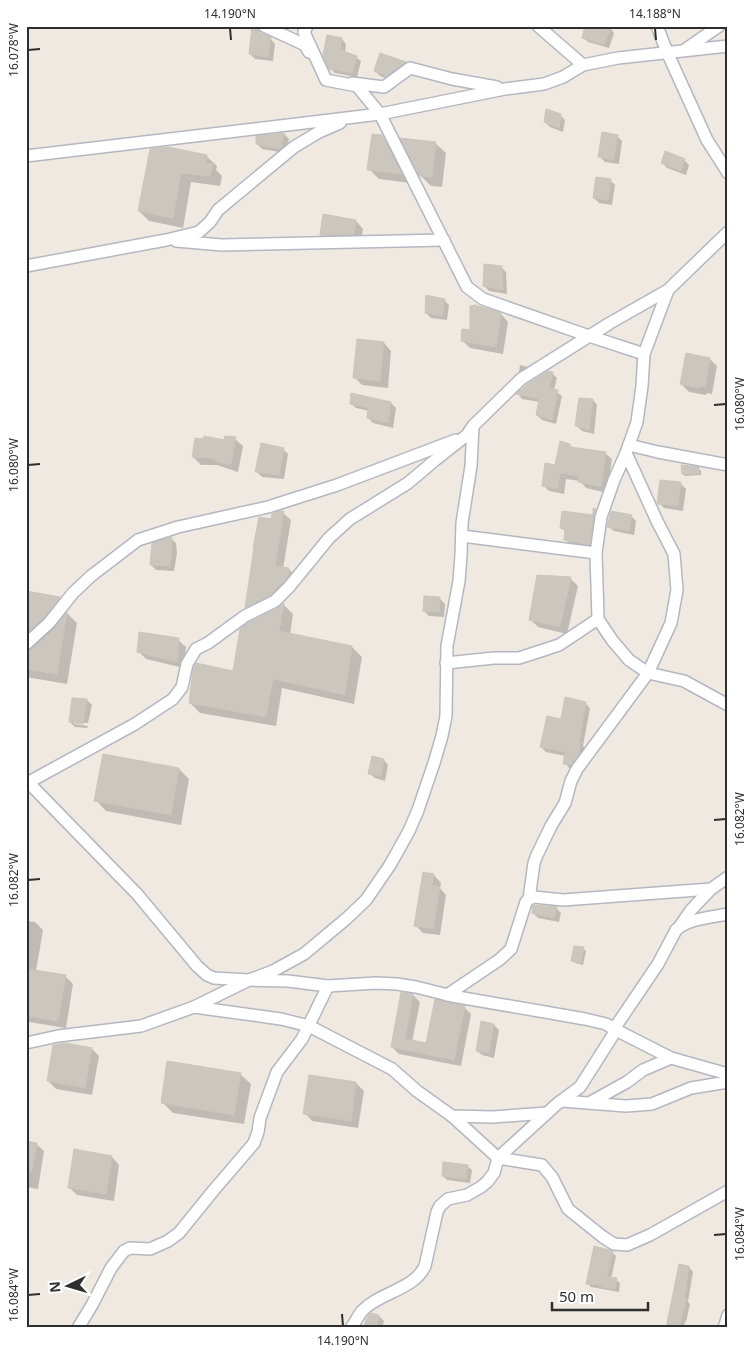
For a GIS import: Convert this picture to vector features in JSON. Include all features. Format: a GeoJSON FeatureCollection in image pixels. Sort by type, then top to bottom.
{"type":"FeatureCollection","features":[{"type":"Feature","properties":{"kind":"street"},"geometry":{"type":"LineString","coordinates":[[264,26],[305,45],[326,80],[357,86],[380,114],[467,287],[483,299],[644,354]]}},
{"type":"Feature","properties":{"kind":"street"},"geometry":{"type":"LineString","coordinates":[[307,26],[304,32],[326,80]]}},
{"type":"Feature","properties":{"kind":"street"},"geometry":{"type":"LineString","coordinates":[[538,26],[583,65]]}},
{"type":"Feature","properties":{"kind":"street"},"geometry":{"type":"LineString","coordinates":[[657,26],[708,140],[728,173]]}},
{"type":"Feature","properties":{"kind":"street"},"geometry":{"type":"LineString","coordinates":[[684,50],[719,26]]}},
{"type":"Feature","properties":{"kind":"street"},"geometry":{"type":"LineString","coordinates":[[26,156],[380,114],[505,89],[544,84],[563,77],[583,65],[618,58],[728,46]]}},
{"type":"Feature","properties":{"kind":"street"},"geometry":{"type":"LineString","coordinates":[[326,80],[384,86],[410,68],[452,79],[505,89]]}},
{"type":"Feature","properties":{"kind":"street"},"geometry":{"type":"LineString","coordinates":[[26,266],[199,232],[210,222],[218,210],[294,147],[319,132],[352,118]]}},
{"type":"Feature","properties":{"kind":"street"},"geometry":{"type":"LineString","coordinates":[[728,232],[668,290],[589,336],[521,379],[470,431],[408,483],[350,519],[329,538],[289,587],[275,601],[245,616],[208,643],[196,649],[187,664],[182,687],[172,699],[135,724],[28,781],[137,894],[197,966],[207,975],[214,978],[288,981],[328,986],[376,983],[416,987],[447,995],[606,1024],[671,1058],[728,1074]]}},
{"type":"Feature","properties":{"kind":"street"},"geometry":{"type":"LineString","coordinates":[[166,240],[222,245],[444,240]]}},
{"type":"Feature","properties":{"kind":"street"},"geometry":{"type":"LineString","coordinates":[[668,290],[644,354],[637,422],[601,517],[596,553],[598,619],[612,640],[630,660],[648,673],[684,681],[728,705]]}},
{"type":"Feature","properties":{"kind":"street"},"geometry":{"type":"LineString","coordinates":[[26,1043],[58,1036],[141,1026],[194,1006],[272,971],[304,954],[366,900],[390,865],[409,831],[442,736],[446,716],[447,646],[459,581],[462,555],[462,524],[471,466],[470,431]]}},
{"type":"Feature","properties":{"kind":"street"},"geometry":{"type":"LineString","coordinates":[[26,644],[49,623],[73,593],[90,576],[138,540],[178,527],[276,504],[336,485],[470,431]]}},
{"type":"Feature","properties":{"kind":"street"},"geometry":{"type":"LineString","coordinates":[[628,449],[658,452],[728,466]]}},
{"type":"Feature","properties":{"kind":"street"},"geometry":{"type":"LineString","coordinates":[[447,995],[499,960],[511,949],[529,898],[534,863],[565,803],[571,781],[577,769],[648,673],[670,623],[677,590],[674,554],[657,521],[628,449]]}},
{"type":"Feature","properties":{"kind":"street"},"geometry":{"type":"LineString","coordinates":[[462,536],[596,553]]}},
{"type":"Feature","properties":{"kind":"street"},"geometry":{"type":"LineString","coordinates":[[446,663],[494,658],[519,658],[560,645],[598,619]]}},
{"type":"Feature","properties":{"kind":"street"},"geometry":{"type":"LineString","coordinates":[[351,1328],[362,1311],[384,1296],[414,1281],[422,1274],[440,1206],[448,1199],[467,1195],[481,1188],[494,1173],[498,1158],[562,1100],[580,1087],[614,1029],[658,964],[676,930],[711,889],[728,877]]}},
{"type":"Feature","properties":{"kind":"street"},"geometry":{"type":"LineString","coordinates":[[529,898],[563,900],[711,889]]}},
{"type":"Feature","properties":{"kind":"street"},"geometry":{"type":"LineString","coordinates":[[680,926],[688,922],[728,914]]}},
{"type":"Feature","properties":{"kind":"street"},"geometry":{"type":"LineString","coordinates":[[78,1328],[111,1268],[124,1251],[130,1248],[150,1249],[180,1233],[254,1143],[260,1118],[277,1072],[302,1039],[328,986]]}},
{"type":"Feature","properties":{"kind":"street"},"geometry":{"type":"LineString","coordinates":[[194,1006],[309,1026],[392,1069],[417,1091],[452,1116],[498,1158],[542,1164],[552,1177],[568,1209],[603,1238],[614,1244],[628,1245],[650,1235],[728,1191]]}},
{"type":"Feature","properties":{"kind":"street"},"geometry":{"type":"LineString","coordinates":[[589,1104],[644,1070],[671,1058]]}},
{"type":"Feature","properties":{"kind":"street"},"geometry":{"type":"LineString","coordinates":[[562,1100],[626,1106],[652,1104],[691,1088],[728,1082]]}},
{"type":"Feature","properties":{"kind":"street"},"geometry":{"type":"LineString","coordinates":[[452,1116],[492,1117],[547,1113]]}},
{"type":"Feature","properties":{"kind":"street"},"geometry":{"type":"LineString","coordinates":[[724,1328],[728,1315]]}},
{"type":"Feature","properties":{"kind":"building"},"geometry":{"type":"Polygon","coordinates":[[[585,26],[608,26],[607,28],[611,28],[604,45],[582,38],[585,26]]]}},
{"type":"Feature","properties":{"kind":"building"},"geometry":{"type":"Polygon","coordinates":[[[252,27],[257,27],[260,33],[271,37],[268,57],[249,54],[252,27]]]}},
{"type":"Feature","properties":{"kind":"building"},"geometry":{"type":"Polygon","coordinates":[[[327,35],[342,38],[340,50],[357,56],[353,73],[329,69],[323,55],[327,35]]]}},
{"type":"Feature","properties":{"kind":"building"},"geometry":{"type":"Polygon","coordinates":[[[380,53],[406,62],[387,76],[374,71],[380,53]]]}},
{"type":"Feature","properties":{"kind":"building"},"geometry":{"type":"Polygon","coordinates":[[[546,109],[561,114],[559,128],[544,122],[546,109]]]}},
{"type":"Feature","properties":{"kind":"building"},"geometry":{"type":"Polygon","coordinates":[[[602,132],[618,135],[614,160],[598,157],[602,132]]]}},
{"type":"Feature","properties":{"kind":"building"},"geometry":{"type":"Polygon","coordinates":[[[284,133],[280,149],[256,144],[256,136],[284,133]]]}},
{"type":"Feature","properties":{"kind":"building"},"geometry":{"type":"Polygon","coordinates":[[[372,134],[382,135],[402,174],[367,170],[372,134]]]}},
{"type":"Feature","properties":{"kind":"building"},"geometry":{"type":"Polygon","coordinates":[[[400,138],[436,142],[432,177],[419,176],[400,138]]]}},
{"type":"Feature","properties":{"kind":"building"},"geometry":{"type":"Polygon","coordinates":[[[168,147],[207,155],[206,163],[213,164],[210,176],[181,173],[173,218],[138,211],[150,149],[168,147]]]}},
{"type":"Feature","properties":{"kind":"building"},"geometry":{"type":"Polygon","coordinates":[[[665,151],[685,159],[681,171],[661,163],[665,151]]]}},
{"type":"Feature","properties":{"kind":"building"},"geometry":{"type":"Polygon","coordinates":[[[596,177],[611,179],[608,200],[593,198],[596,177]]]}},
{"type":"Feature","properties":{"kind":"building"},"geometry":{"type":"Polygon","coordinates":[[[323,214],[356,220],[354,235],[320,235],[323,214]]]}},
{"type":"Feature","properties":{"kind":"building"},"geometry":{"type":"Polygon","coordinates":[[[484,264],[502,266],[503,290],[483,286],[484,264]]]}},
{"type":"Feature","properties":{"kind":"building"},"geometry":{"type":"Polygon","coordinates":[[[426,295],[445,299],[442,316],[425,313],[426,295]]]}},
{"type":"Feature","properties":{"kind":"building"},"geometry":{"type":"Polygon","coordinates":[[[475,305],[501,313],[496,347],[461,341],[462,329],[470,330],[470,306],[475,305]]]}},
{"type":"Feature","properties":{"kind":"building"},"geometry":{"type":"Polygon","coordinates":[[[357,339],[384,342],[380,381],[353,378],[357,339]]]}},
{"type":"Feature","properties":{"kind":"building"},"geometry":{"type":"Polygon","coordinates":[[[686,353],[710,358],[705,387],[699,386],[699,388],[680,384],[686,353]]]}},
{"type":"Feature","properties":{"kind":"building"},"geometry":{"type":"Polygon","coordinates":[[[548,371],[553,372],[549,388],[558,390],[552,420],[536,415],[539,399],[516,394],[548,371]]]}},
{"type":"Feature","properties":{"kind":"building"},"geometry":{"type":"Polygon","coordinates":[[[351,393],[391,402],[388,423],[367,418],[368,408],[350,404],[351,393]]]}},
{"type":"Feature","properties":{"kind":"building"},"geometry":{"type":"Polygon","coordinates":[[[579,398],[593,399],[589,430],[575,426],[579,398]]]}},
{"type":"Feature","properties":{"kind":"building"},"geometry":{"type":"Polygon","coordinates":[[[204,436],[224,440],[225,436],[236,437],[231,465],[209,458],[192,457],[195,438],[203,439],[204,436]]]}},
{"type":"Feature","properties":{"kind":"building"},"geometry":{"type":"Polygon","coordinates":[[[560,441],[570,444],[570,447],[606,452],[601,487],[578,482],[579,476],[560,473],[558,489],[542,486],[545,463],[555,465],[560,441]]]}},
{"type":"Feature","properties":{"kind":"building"},"geometry":{"type":"Polygon","coordinates":[[[261,443],[284,448],[279,475],[255,472],[261,443]]]}},
{"type":"Feature","properties":{"kind":"building"},"geometry":{"type":"Polygon","coordinates":[[[681,465],[699,467],[699,474],[682,474],[681,465]]]}},
{"type":"Feature","properties":{"kind":"building"},"geometry":{"type":"Polygon","coordinates":[[[660,480],[681,482],[678,506],[657,504],[660,480]]]}},
{"type":"Feature","properties":{"kind":"building"},"geometry":{"type":"Polygon","coordinates":[[[593,508],[596,509],[590,545],[564,540],[565,529],[560,528],[562,511],[593,515],[593,508]]]}},
{"type":"Feature","properties":{"kind":"building"},"geometry":{"type":"Polygon","coordinates":[[[284,511],[275,566],[289,568],[288,577],[271,595],[245,608],[259,517],[271,519],[272,514],[284,511]]]}},
{"type":"Feature","properties":{"kind":"building"},"geometry":{"type":"Polygon","coordinates":[[[611,511],[632,515],[629,531],[607,527],[611,511]]]}},
{"type":"Feature","properties":{"kind":"building"},"geometry":{"type":"Polygon","coordinates":[[[172,537],[170,566],[150,565],[152,543],[172,537]]]}},
{"type":"Feature","properties":{"kind":"building"},"geometry":{"type":"Polygon","coordinates":[[[537,575],[571,577],[560,627],[529,620],[537,575]]]}},
{"type":"Feature","properties":{"kind":"building"},"geometry":{"type":"Polygon","coordinates":[[[26,591],[60,597],[44,618],[26,634],[26,591]]]}},
{"type":"Feature","properties":{"kind":"building"},"geometry":{"type":"Polygon","coordinates":[[[424,596],[440,597],[439,612],[423,611],[424,596]]]}},
{"type":"Feature","properties":{"kind":"building"},"geometry":{"type":"Polygon","coordinates":[[[284,603],[279,631],[352,646],[345,695],[273,679],[266,717],[189,703],[193,670],[196,663],[233,671],[240,629],[284,603]]]}},
{"type":"Feature","properties":{"kind":"building"},"geometry":{"type":"Polygon","coordinates":[[[67,612],[57,674],[26,669],[26,651],[31,650],[54,629],[67,612]]]}},
{"type":"Feature","properties":{"kind":"building"},"geometry":{"type":"Polygon","coordinates":[[[139,632],[179,638],[177,662],[137,652],[139,632]]]}},
{"type":"Feature","properties":{"kind":"building"},"geometry":{"type":"Polygon","coordinates":[[[565,697],[586,702],[578,755],[571,765],[563,764],[565,752],[540,747],[547,716],[561,719],[565,697]]]}},
{"type":"Feature","properties":{"kind":"building"},"geometry":{"type":"Polygon","coordinates":[[[72,698],[87,699],[83,724],[69,722],[72,698]]]}},
{"type":"Feature","properties":{"kind":"building"},"geometry":{"type":"Polygon","coordinates":[[[103,754],[179,768],[171,815],[94,801],[103,754]]]}},
{"type":"Feature","properties":{"kind":"building"},"geometry":{"type":"Polygon","coordinates":[[[372,756],[384,759],[381,776],[368,774],[372,756]]]}},
{"type":"Feature","properties":{"kind":"building"},"geometry":{"type":"Polygon","coordinates":[[[423,872],[434,874],[432,885],[440,887],[433,929],[414,926],[423,872]]]}},
{"type":"Feature","properties":{"kind":"building"},"geometry":{"type":"Polygon","coordinates":[[[533,905],[557,907],[554,918],[532,913],[533,905]]]}},
{"type":"Feature","properties":{"kind":"building"},"geometry":{"type":"Polygon","coordinates":[[[574,946],[584,947],[581,963],[571,961],[574,946]]]}},
{"type":"Feature","properties":{"kind":"building"},"geometry":{"type":"Polygon","coordinates":[[[28,969],[66,975],[58,1021],[26,1016],[26,977],[28,969]]]}},
{"type":"Feature","properties":{"kind":"building"},"geometry":{"type":"Polygon","coordinates":[[[401,992],[413,994],[405,1039],[426,1043],[435,999],[465,1006],[454,1060],[391,1047],[401,992]]]}},
{"type":"Feature","properties":{"kind":"building"},"geometry":{"type":"Polygon","coordinates":[[[481,1021],[494,1024],[489,1053],[476,1051],[481,1021]]]}},
{"type":"Feature","properties":{"kind":"building"},"geometry":{"type":"Polygon","coordinates":[[[66,1043],[92,1048],[85,1088],[47,1081],[53,1045],[66,1043]]]}},
{"type":"Feature","properties":{"kind":"building"},"geometry":{"type":"Polygon","coordinates":[[[167,1061],[241,1073],[234,1115],[161,1103],[167,1061]]]}},
{"type":"Feature","properties":{"kind":"building"},"geometry":{"type":"Polygon","coordinates":[[[309,1075],[356,1082],[351,1121],[303,1114],[309,1075]]]}},
{"type":"Feature","properties":{"kind":"building"},"geometry":{"type":"Polygon","coordinates":[[[26,1141],[37,1143],[32,1171],[26,1171],[26,1141]]]}},
{"type":"Feature","properties":{"kind":"building"},"geometry":{"type":"Polygon","coordinates":[[[74,1149],[112,1156],[106,1194],[68,1188],[74,1149]]]}},
{"type":"Feature","properties":{"kind":"building"},"geometry":{"type":"Polygon","coordinates":[[[443,1162],[468,1165],[466,1179],[442,1176],[443,1162]]]}},
{"type":"Feature","properties":{"kind":"building"},"geometry":{"type":"Polygon","coordinates":[[[594,1246],[613,1251],[607,1277],[617,1278],[615,1289],[601,1287],[601,1285],[586,1284],[594,1246]]]}},
{"type":"Feature","properties":{"kind":"building"},"geometry":{"type":"Polygon","coordinates":[[[679,1264],[689,1266],[684,1298],[687,1298],[679,1328],[666,1328],[679,1264]]]}},
{"type":"Feature","properties":{"kind":"building"},"geometry":{"type":"Polygon","coordinates":[[[371,1313],[379,1315],[377,1328],[364,1328],[366,1319],[371,1313]]]}}]}
